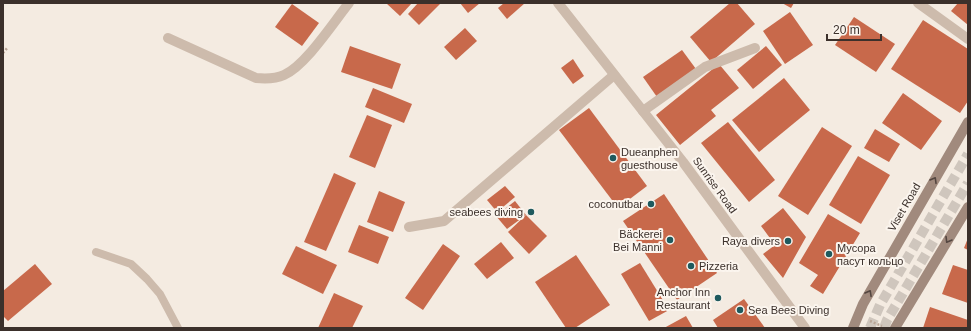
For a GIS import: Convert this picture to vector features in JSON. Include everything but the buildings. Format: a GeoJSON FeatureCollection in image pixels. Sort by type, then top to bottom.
{"type":"FeatureCollection","features":[{"type":"Feature","properties":{"kind":"main road","name":"Viset Road"},"geometry":{"type":"LineString","coordinates":[[853,328],[863,304],[968,122]]}},
{"type":"Feature","properties":{"kind":"main road"},"geometry":{"type":"LineString","coordinates":[[895,328],[968,207]]}},
{"type":"Feature","properties":{"kind":"street"},"geometry":{"type":"LineString","coordinates":[[168,38],[256,78],[272,79],[284,75],[296,67],[307,56],[348,3]]}},
{"type":"Feature","properties":{"kind":"street","name":"Sunrise Road"},"geometry":{"type":"LineString","coordinates":[[558,3],[683,162],[805,328]]}},
{"type":"Feature","properties":{"kind":"street"},"geometry":{"type":"LineString","coordinates":[[918,3],[968,39]]}},
{"type":"Feature","properties":{"kind":"street"},"geometry":{"type":"LineString","coordinates":[[642,111],[706,67],[755,48]]}},
{"type":"Feature","properties":{"kind":"street"},"geometry":{"type":"LineString","coordinates":[[410,227],[444,221],[614,75]]}},
{"type":"Feature","properties":{"kind":"lane"},"geometry":{"type":"LineString","coordinates":[[96,252],[131,264],[147,278],[160,294],[178,328]]}},
{"type":"Feature","properties":{"kind":"path"},"geometry":{"type":"LineString","coordinates":[[3,53],[8,47]]}},
{"type":"Feature","properties":{"kind":"tunnel"},"geometry":{"type":"LineString","coordinates":[[870,328],[880,305],[968,154]]}},
{"type":"Feature","properties":{"kind":"tunnel"},"geometry":{"type":"LineString","coordinates":[[884,328],[887,320],[968,183]]}},
{"type":"Feature","properties":{"kind":"place","name":"Dueanphen guesthouse"},"geometry":{"type":"Point","coordinates":[613,158]}},
{"type":"Feature","properties":{"kind":"place","name":"coconutbar"},"geometry":{"type":"Point","coordinates":[651,204]}},
{"type":"Feature","properties":{"kind":"place","name":"seabees diving"},"geometry":{"type":"Point","coordinates":[531,212]}},
{"type":"Feature","properties":{"kind":"place","name":"Bäckerei Bei Manni"},"geometry":{"type":"Point","coordinates":[670,240]}},
{"type":"Feature","properties":{"kind":"place","name":"Raya divers"},"geometry":{"type":"Point","coordinates":[788,241]}},
{"type":"Feature","properties":{"kind":"place","name":"Мусора пасут кольцо"},"geometry":{"type":"Point","coordinates":[829,254]}},
{"type":"Feature","properties":{"kind":"place","name":"Pizzeria"},"geometry":{"type":"Point","coordinates":[691,266]}},
{"type":"Feature","properties":{"kind":"place","name":"Anchor Inn Restaurant"},"geometry":{"type":"Point","coordinates":[718,298]}},
{"type":"Feature","properties":{"kind":"place","name":"Sea Bees Diving"},"geometry":{"type":"Point","coordinates":[740,310]}}]}
